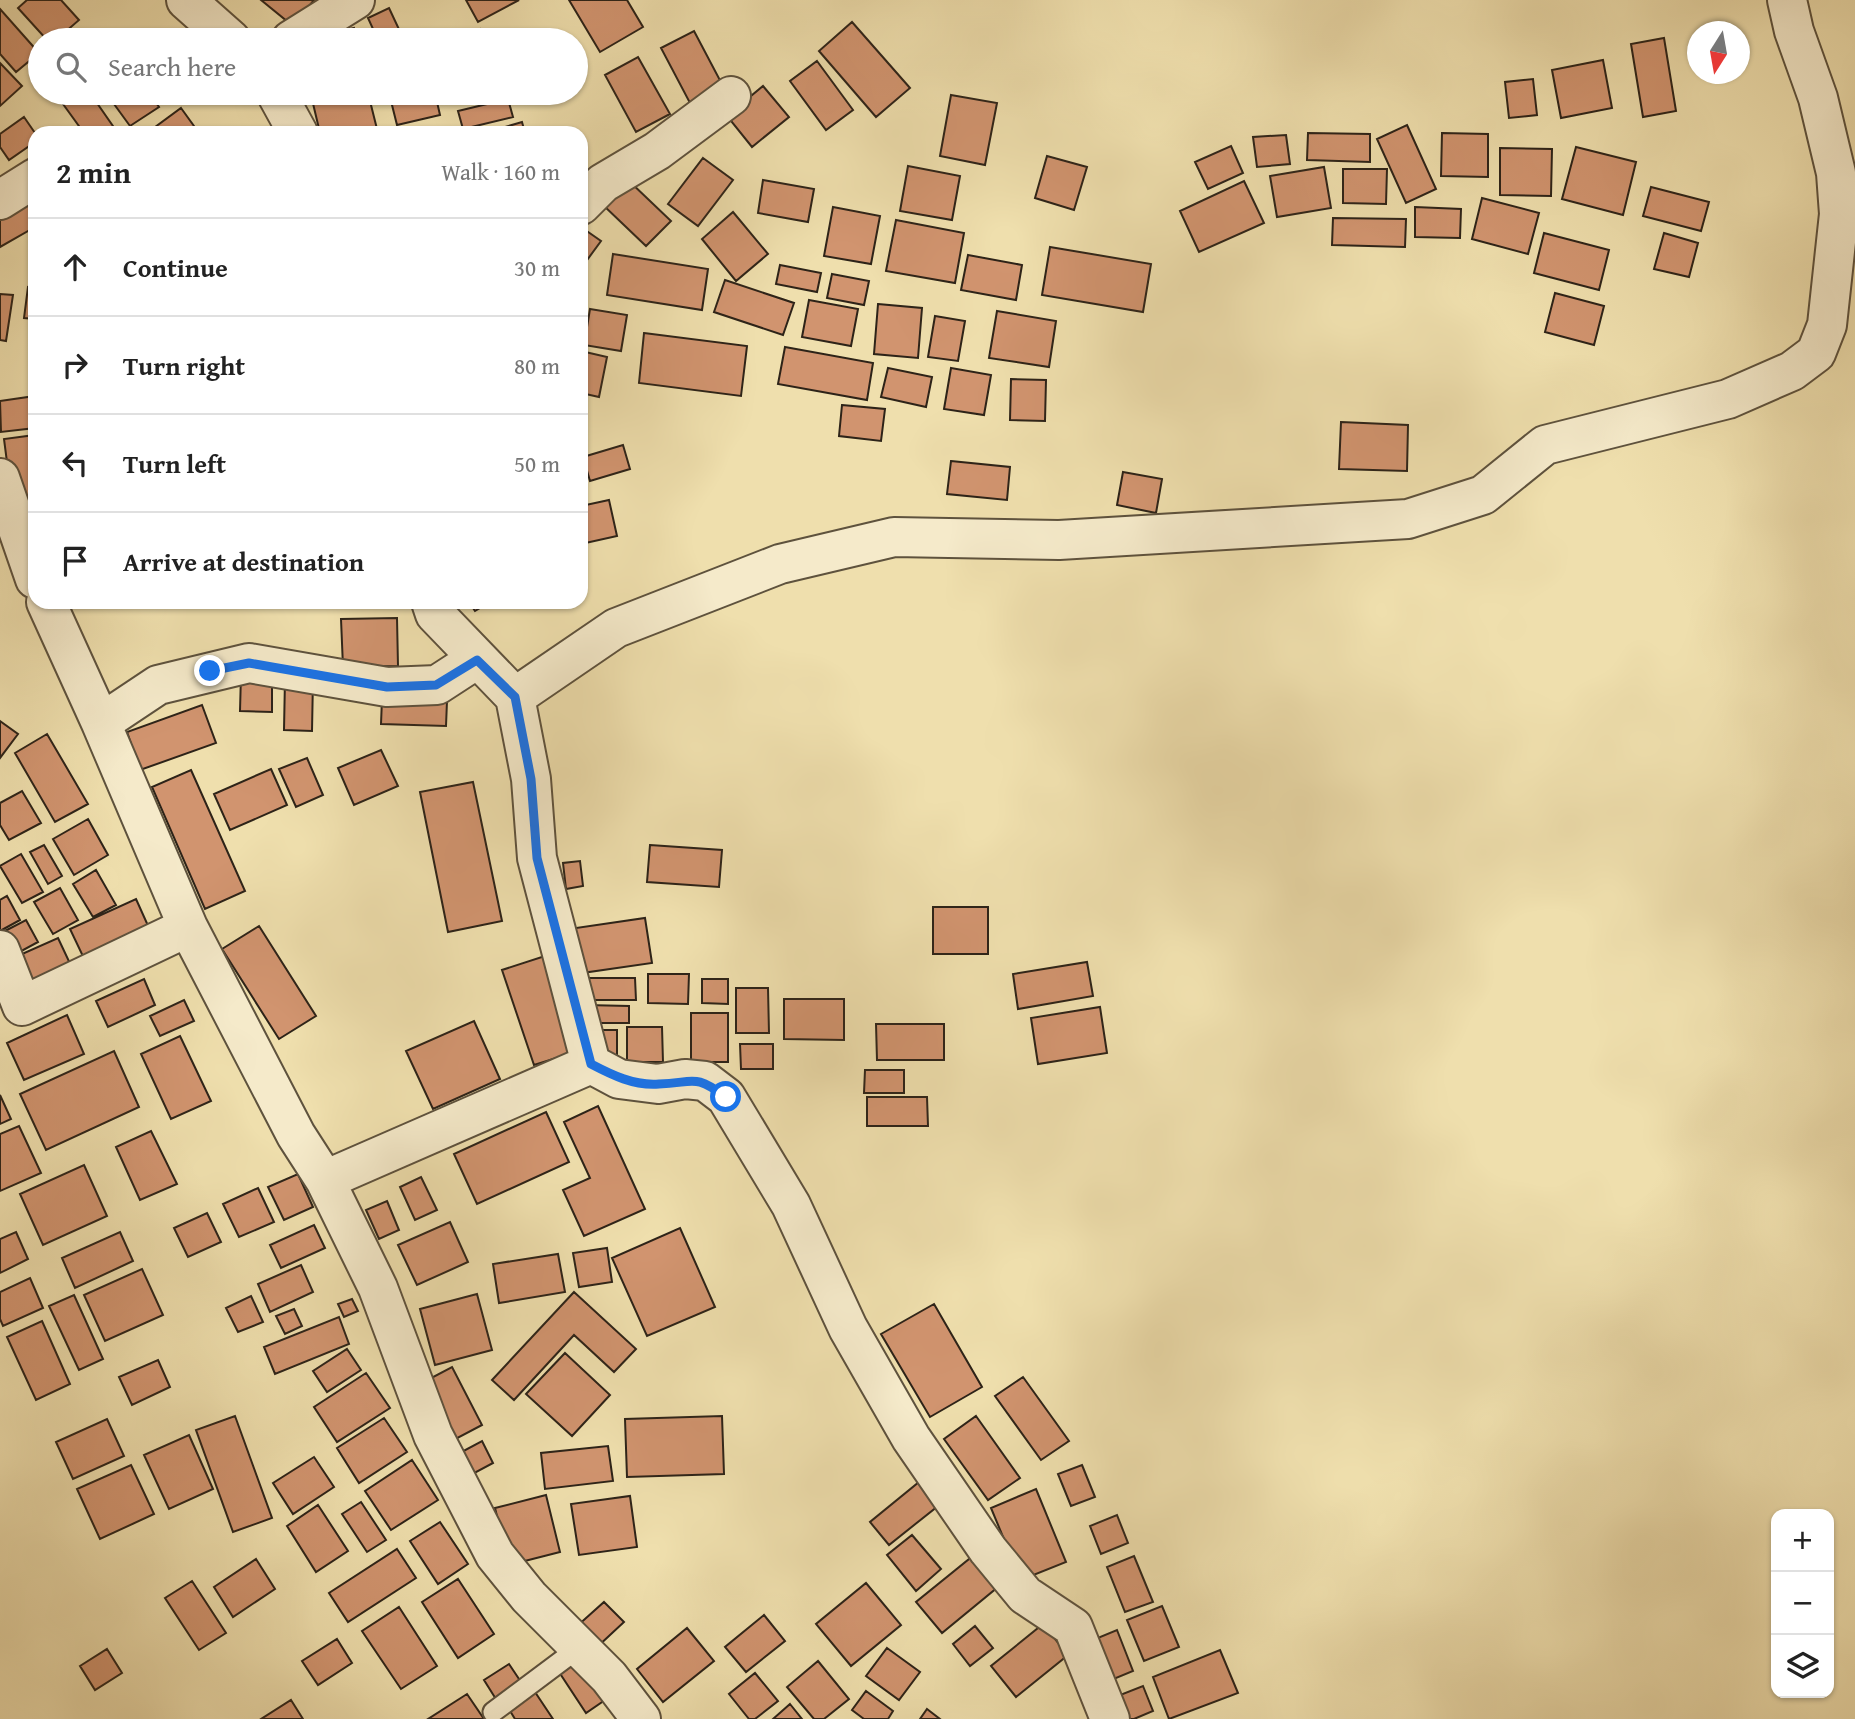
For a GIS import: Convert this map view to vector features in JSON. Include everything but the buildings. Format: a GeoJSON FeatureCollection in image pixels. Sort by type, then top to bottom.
{"type":"FeatureCollection","features":[{"type":"Feature","properties":{"kind":"street"},"geometry":{"type":"LineString","coordinates":[[186,0],[218,28]]}},
{"type":"Feature","properties":{"kind":"street"},"geometry":{"type":"LineString","coordinates":[[310,28],[355,0]]}},
{"type":"Feature","properties":{"kind":"street"},"geometry":{"type":"LineString","coordinates":[[515,697],[616,628],[780,564],[894,537],[1059,540],[1408,519],[1483,495],[1545,445],[1728,400],[1792,371],[1816,353],[1827,325],[1839,214],[1836,173],[1824,123],[1787,0]]}},
{"type":"Feature","properties":{"kind":"street"},"geometry":{"type":"LineString","coordinates":[[588,198],[603,183],[657,151],[731,96]]}},
{"type":"Feature","properties":{"kind":"street"},"geometry":{"type":"LineString","coordinates":[[283,105],[294,126]]}},
{"type":"Feature","properties":{"kind":"street"},"geometry":{"type":"LineString","coordinates":[[0,200],[28,182]]}},
{"type":"Feature","properties":{"kind":"street"},"geometry":{"type":"LineString","coordinates":[[0,478],[28,559]]}},
{"type":"Feature","properties":{"kind":"street"},"geometry":{"type":"LineString","coordinates":[[49,609],[102,723],[188,927],[296,1135],[325,1180],[378,1288],[433,1435],[495,1555],[529,1597],[609,1677],[641,1719]]}},
{"type":"Feature","properties":{"kind":"street"},"geometry":{"type":"LineString","coordinates":[[433,609],[477,660],[515,697],[531,779],[537,858],[591,1064],[619,1079],[658,1084],[685,1079],[705,1081],[726,1097],[791,1205],[848,1328],[911,1438],[988,1550],[1025,1595],[1073,1628],[1110,1719]]}},
{"type":"Feature","properties":{"kind":"street"},"geometry":{"type":"LineString","coordinates":[[102,723],[158,685],[249,663],[387,687],[436,685],[477,660]]}},
{"type":"Feature","properties":{"kind":"street"},"geometry":{"type":"LineString","coordinates":[[0,950],[11,1011],[188,927]]}},
{"type":"Feature","properties":{"kind":"street"},"geometry":{"type":"LineString","coordinates":[[325,1180],[591,1064]]}},
{"type":"Feature","properties":{"kind":"lane"},"geometry":{"type":"LineString","coordinates":[[493,1712],[580,1647]]}},
{"type":"Feature","properties":{"kind":"route"},"geometry":{"type":"LineString","coordinates":[[210,671],[249,663],[348,678],[387,687],[436,685],[477,660],[515,697],[531,779],[537,858],[591,1064],[619,1079],[658,1084],[685,1079],[705,1081],[726,1097]]}}]}
